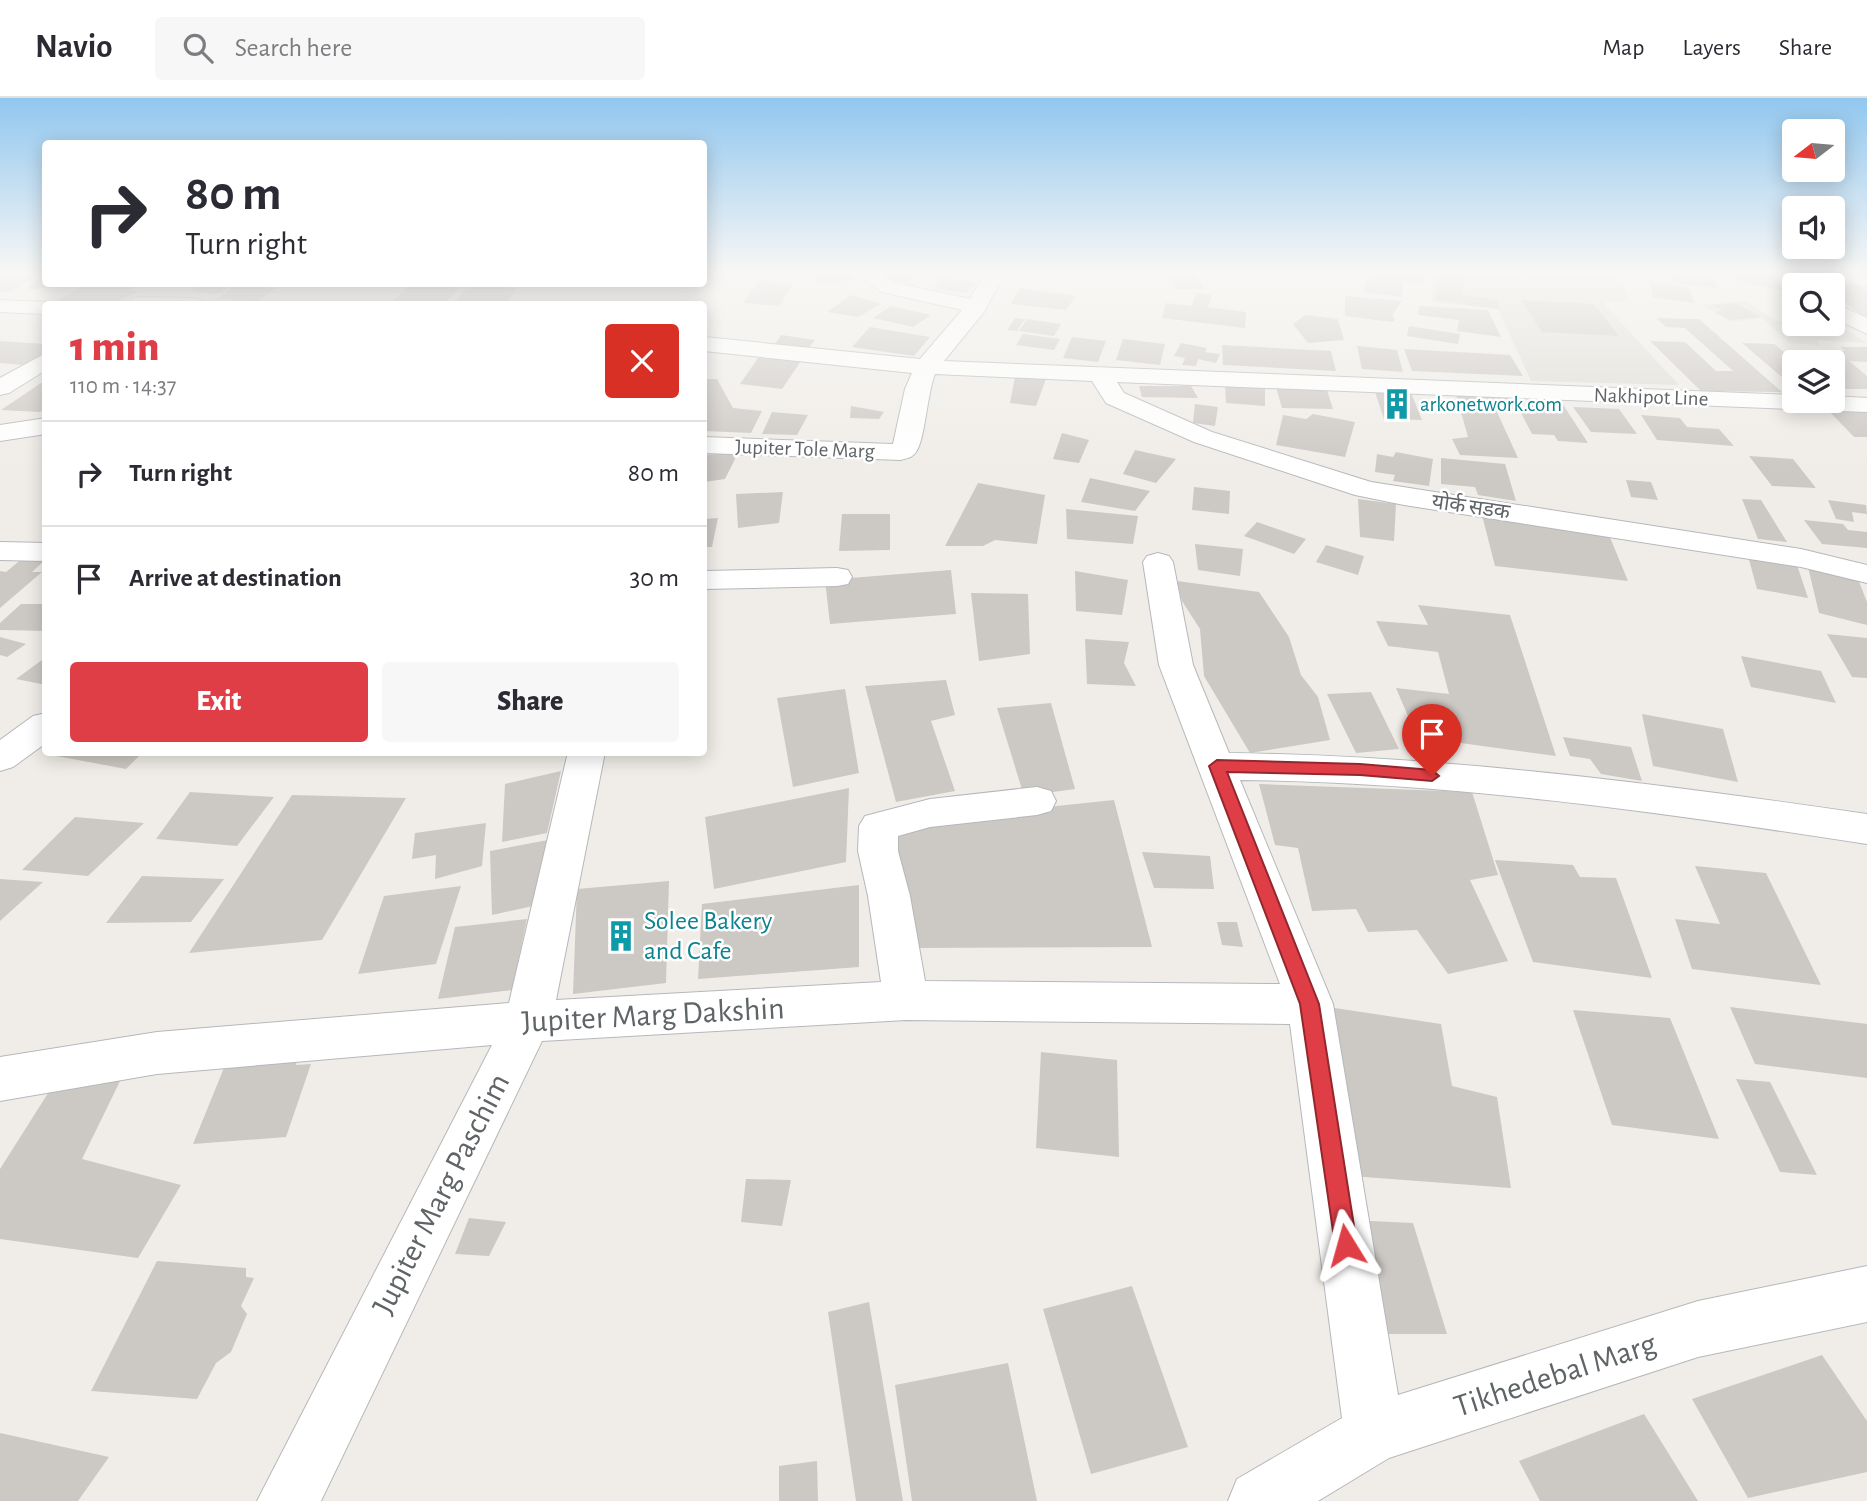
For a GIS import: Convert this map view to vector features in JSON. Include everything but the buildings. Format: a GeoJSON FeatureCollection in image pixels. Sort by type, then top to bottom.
{"type":"FeatureCollection","features":[{"type":"Feature","properties":{"kind":"street"},"geometry":{"type":"LineString","coordinates":[[926,367],[951,337]]}},
{"type":"Feature","properties":{"kind":"street","name":"Nakhipot Line"},"geometry":{"type":"LineString","coordinates":[[707,344],[926,367],[1867,405]]}},
{"type":"Feature","properties":{"kind":"street"},"geometry":{"type":"LineString","coordinates":[[0,388],[42,362]]}},
{"type":"Feature","properties":{"kind":"street","name":"Jupiter Tole Marg"},"geometry":{"type":"LineString","coordinates":[[707,445],[895,453],[905,449],[917,389],[926,367]]}},
{"type":"Feature","properties":{"kind":"street","name":"योर्क सडक"},"geometry":{"type":"LineString","coordinates":[[1100,374],[1115,398],[1135,409],[1203,436],[1365,489],[1801,558],[1867,574]]}},
{"type":"Feature","properties":{"kind":"street"},"geometry":{"type":"LineString","coordinates":[[0,433],[42,427]]}},
{"type":"Feature","properties":{"kind":"street"},"geometry":{"type":"LineString","coordinates":[[0,551],[42,552]]}},
{"type":"Feature","properties":{"kind":"street"},"geometry":{"type":"LineString","coordinates":[[1158,562],[1176,666],[1310,1004],[1374,1433]]}},
{"type":"Feature","properties":{"kind":"street"},"geometry":{"type":"LineString","coordinates":[[707,580],[837,577]]}},
{"type":"Feature","properties":{"kind":"street"},"geometry":{"type":"LineString","coordinates":[[0,758],[42,728]]}},
{"type":"Feature","properties":{"kind":"street","name":"Jupiter Marg Paschim"},"geometry":{"type":"LineString","coordinates":[[288,1501],[528,1022],[586,756]]}},
{"type":"Feature","properties":{"kind":"street"},"geometry":{"type":"LineString","coordinates":[[1217,766],[1360,769],[1504,782],[1736,809],[1867,829]]}},
{"type":"Feature","properties":{"kind":"street"},"geometry":{"type":"LineString","coordinates":[[906,1000],[889,896],[878,851],[879,826],[930,813],[1037,801]]}},
{"type":"Feature","properties":{"kind":"street","name":"Jupiter Marg Dakshin"},"geometry":{"type":"LineString","coordinates":[[0,1079],[157,1053],[528,1022],[906,1000],[1310,1004]]}},
{"type":"Feature","properties":{"kind":"street","name":"Tikhedebal Marg"},"geometry":{"type":"LineString","coordinates":[[1259,1501],[1374,1433],[1698,1329],[1867,1294]]}},
{"type":"Feature","properties":{"kind":"shaded area"},"geometry":{"type":"Polygon","coordinates":[[[1511,337],[1635,337],[1679,385],[1531,381],[1511,337]]]}},
{"type":"Feature","properties":{"kind":"shaded area"},"geometry":{"type":"Polygon","coordinates":[[[1783,337],[1858,337],[1867,343],[1817,340],[1820,345],[1789,343],[1783,337]]]}},
{"type":"Feature","properties":{"kind":"place","name":"arkonetwork.com"},"geometry":{"type":"Point","coordinates":[1397,404]}},
{"type":"Feature","properties":{"kind":"place","name":"Solee Bakery and Cafe"},"geometry":{"type":"Point","coordinates":[621,936]}},
{"type":"Feature","properties":{"kind":"route"},"geometry":{"type":"LineString","coordinates":[[1346,1245],[1310,1004],[1217,766],[1360,769],[1432,776]]}}]}
